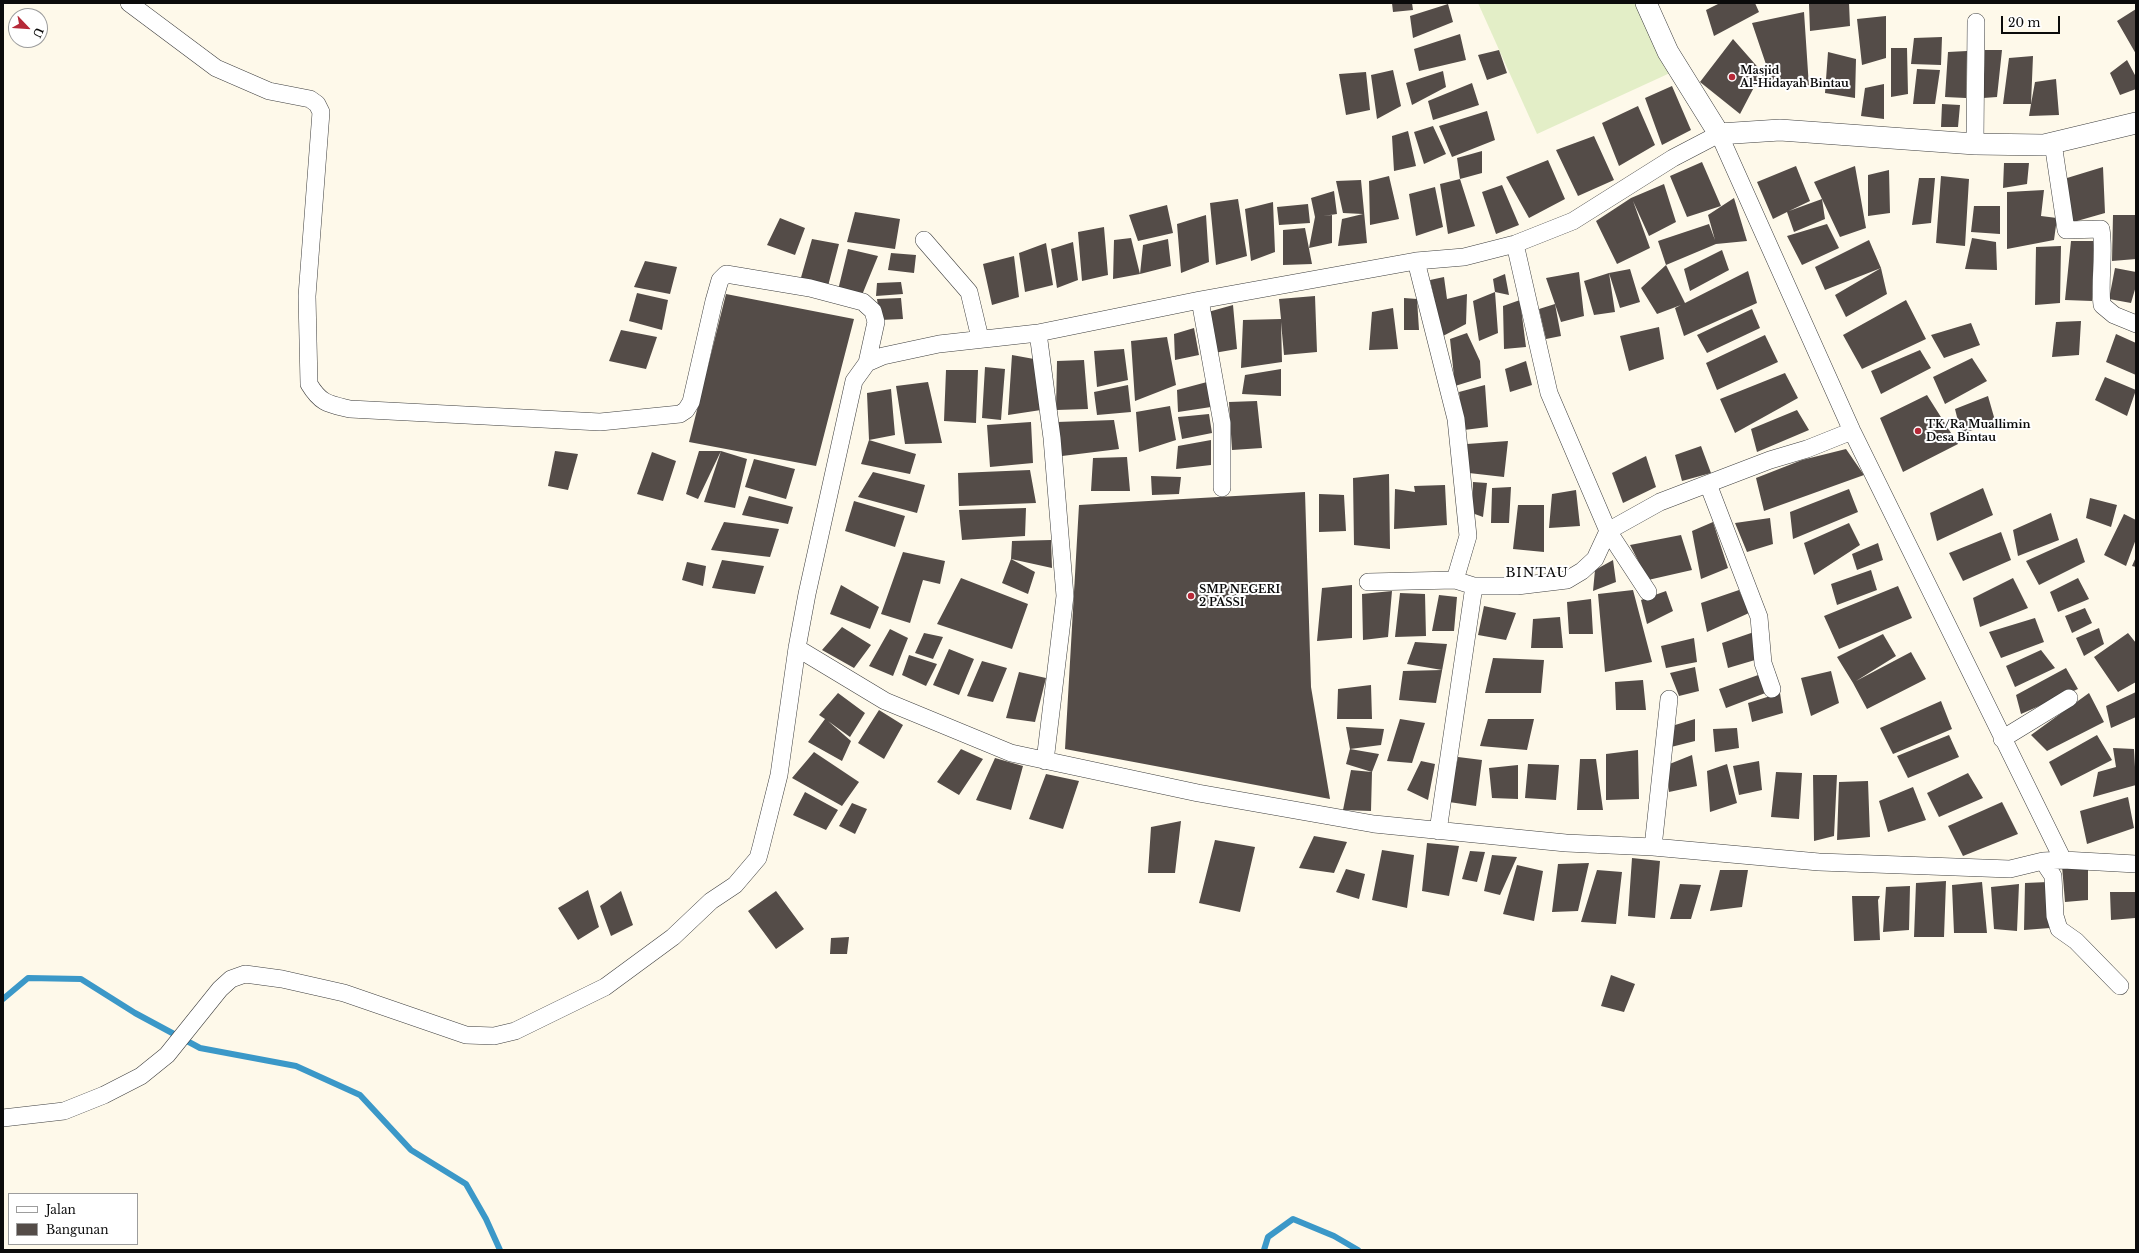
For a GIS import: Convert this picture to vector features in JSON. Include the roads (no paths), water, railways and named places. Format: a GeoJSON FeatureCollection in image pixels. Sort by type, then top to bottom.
{"type":"FeatureCollection","features":[{"type":"Feature","properties":{"kind":"street"},"geometry":{"type":"LineString","coordinates":[[3,1118],[64,1111],[104,1095],[141,1076],[172,1048],[231,979],[245,974],[282,979],[344,993],[466,1035],[494,1036],[515,1031],[605,987],[673,937],[712,901],[734,885],[758,858],[779,775],[797,648],[854,381],[867,363],[876,322],[873,311],[863,302],[810,288],[726,274],[720,280],[714,301],[691,402],[686,410],[680,414],[600,422],[350,409],[326,404],[316,396],[309,384],[307,296],[321,112],[317,104],[310,99],[269,92],[216,68],[129,3]]}},
{"type":"Feature","properties":{"kind":"street"},"geometry":{"type":"LineString","coordinates":[[1646,3],[1668,52],[1719,134],[1852,431],[2002,739],[2063,860]]}},
{"type":"Feature","properties":{"kind":"street"},"geometry":{"type":"LineString","coordinates":[[1975,144],[1976,22]]}},
{"type":"Feature","properties":{"kind":"street"},"geometry":{"type":"LineString","coordinates":[[867,363],[883,356],[939,344],[980,338],[1038,333],[1200,300],[1416,261],[1464,258],[1514,244],[1573,221],[1673,158],[1719,134],[1780,130],[1975,144],[2044,145],[2136,123]]}},
{"type":"Feature","properties":{"kind":"street"},"geometry":{"type":"LineString","coordinates":[[2053,143],[2066,230],[2101,229],[2103,244],[2100,289],[2102,305],[2114,315],[2136,324]]}},
{"type":"Feature","properties":{"kind":"street"},"geometry":{"type":"LineString","coordinates":[[924,240],[969,292],[980,338]]}},
{"type":"Feature","properties":{"kind":"street"},"geometry":{"type":"LineString","coordinates":[[1514,244],[1549,393],[1608,531],[1648,592]]}},
{"type":"Feature","properties":{"kind":"street"},"geometry":{"type":"LineString","coordinates":[[1416,261],[1456,420],[1468,536],[1455,580]]}},
{"type":"Feature","properties":{"kind":"street"},"geometry":{"type":"LineString","coordinates":[[1200,300],[1222,423],[1222,488]]}},
{"type":"Feature","properties":{"kind":"street"},"geometry":{"type":"LineString","coordinates":[[1038,333],[1052,438],[1065,596],[1045,762]]}},
{"type":"Feature","properties":{"kind":"street"},"geometry":{"type":"LineString","coordinates":[[1368,582],[1455,580],[1474,586],[1517,586],[1567,580],[1595,559],[1608,531],[1660,502],[1770,460],[1807,449],[1852,431]]}},
{"type":"Feature","properties":{"kind":"street"},"geometry":{"type":"LineString","coordinates":[[1708,484],[1759,617],[1763,663],[1772,689]]}},
{"type":"Feature","properties":{"kind":"street"},"geometry":{"type":"LineString","coordinates":[[1438,832],[1474,586]]}},
{"type":"Feature","properties":{"kind":"street"},"geometry":{"type":"LineString","coordinates":[[797,648],[885,701],[1011,753],[1045,762],[1198,793],[1366,823],[1438,832],[1566,844],[1653,848],[1820,862],[1923,867],[2010,869],[2044,861],[2063,860],[2136,864]]}},
{"type":"Feature","properties":{"kind":"street"},"geometry":{"type":"LineString","coordinates":[[2002,739],[2070,698]]}},
{"type":"Feature","properties":{"kind":"street"},"geometry":{"type":"LineString","coordinates":[[1653,848],[1669,699]]}},
{"type":"Feature","properties":{"kind":"street"},"geometry":{"type":"LineString","coordinates":[[2044,861],[2054,876],[2056,916],[2059,928],[2083,948],[2120,986]]}},
{"type":"Feature","properties":{"kind":"waterway"},"geometry":{"type":"LineString","coordinates":[[3,999],[28,978],[81,979],[135,1013],[200,1048],[296,1066],[360,1095],[411,1150],[466,1184],[486,1219],[500,1250]]}},
{"type":"Feature","properties":{"kind":"waterway"},"geometry":{"type":"LineString","coordinates":[[1264,1250],[1268,1237],[1293,1219],[1334,1236],[1358,1250]]}},
{"type":"Feature","properties":{"kind":"place","name":"Masjid Al-Hidayah Bintau"},"geometry":{"type":"Point","coordinates":[1732,77]}},
{"type":"Feature","properties":{"kind":"place","name":"TK/Ra Muallimin Desa Bintau"},"geometry":{"type":"Point","coordinates":[1918,431]}},
{"type":"Feature","properties":{"kind":"place","name":"SMP NEGERI 2 PASSI"},"geometry":{"type":"Point","coordinates":[1191,596]}},
{"type":"Feature","properties":{"kind":"district","name":"BINTAU"},"geometry":{"type":"Point","coordinates":[1537,573]}}]}
